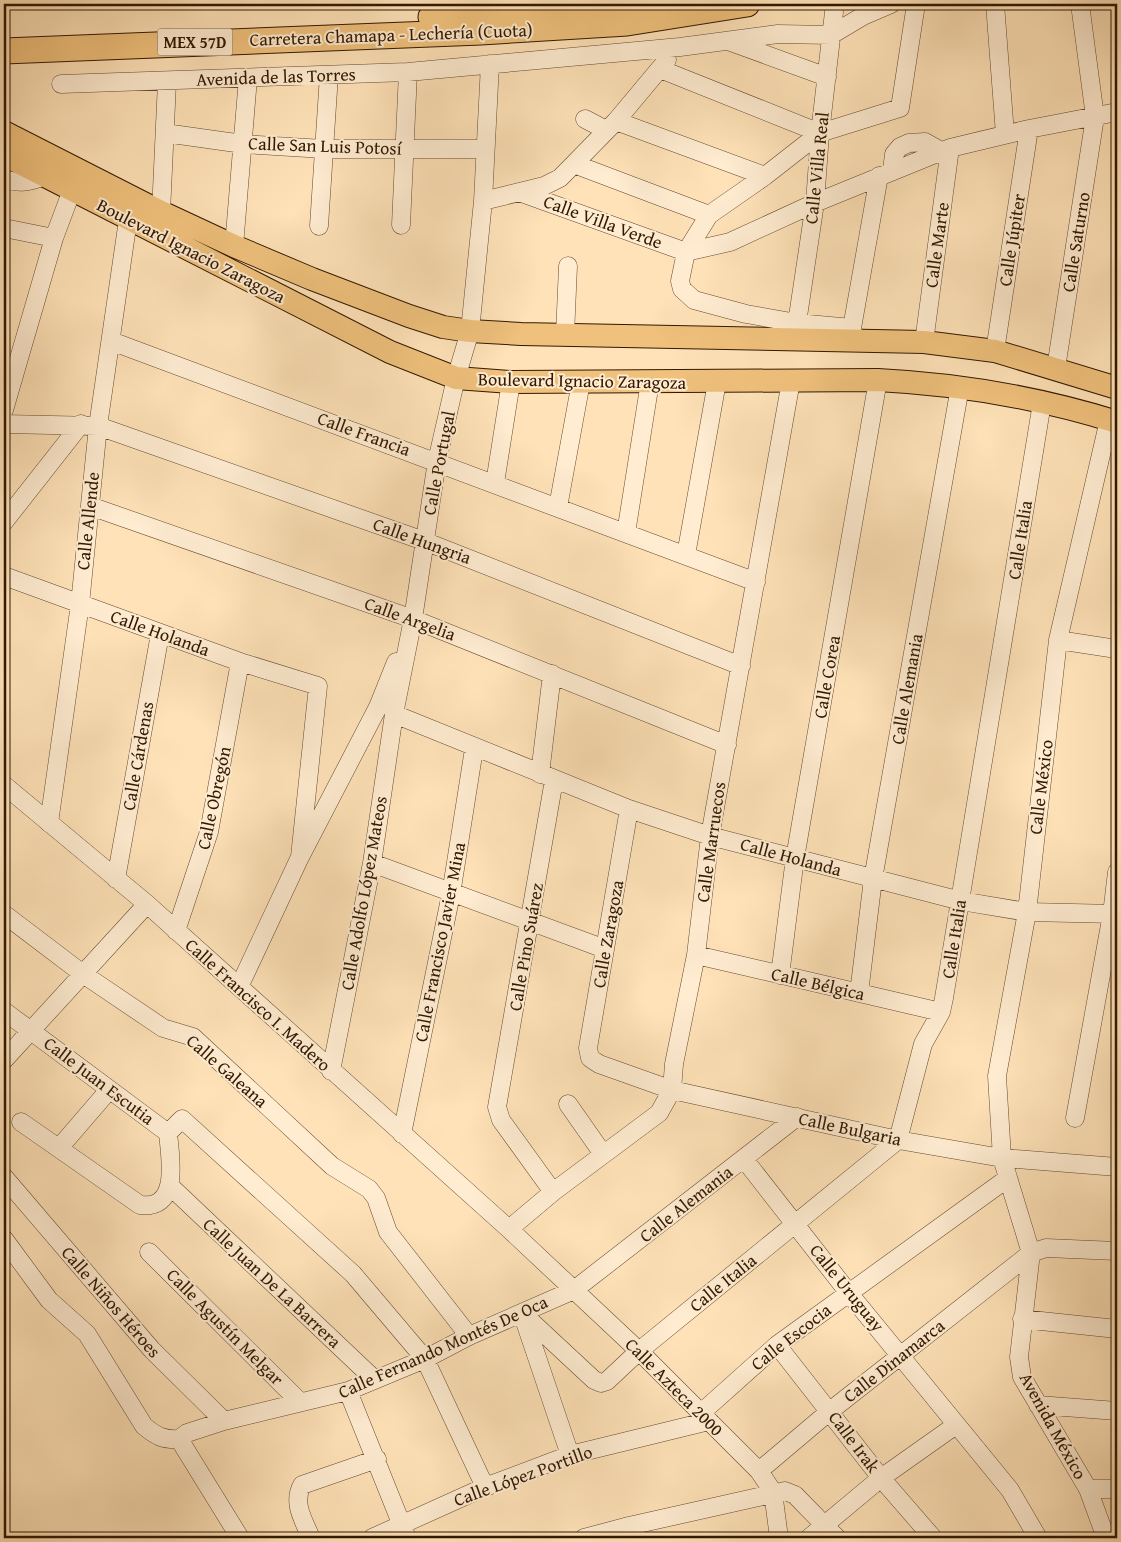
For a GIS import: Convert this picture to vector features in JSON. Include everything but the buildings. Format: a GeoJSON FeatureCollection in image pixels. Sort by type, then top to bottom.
{"type":"FeatureCollection","features":[{"type":"Feature","properties":{"kind":"highway","name":"Carretera Chamapa - Lechería (Cuota)"},"geometry":{"type":"LineString","coordinates":[[4,34],[478,15],[640,4]]}},
{"type":"Feature","properties":{"kind":"highway","name":"Carretera Chamapa - Lechería (Cuota)"},"geometry":{"type":"LineString","coordinates":[[4,51],[481,32],[617,24],[747,4]]}},
{"type":"Feature","properties":{"kind":"main road","name":"Boulevard Ignacio Zaragoza"},"geometry":{"type":"LineString","coordinates":[[4,132],[161,212],[234,246],[409,316],[443,326],[470,331],[565,335],[853,334],[995,351],[1117,388]]}},
{"type":"Feature","properties":{"kind":"main road","name":"Boulevard Ignacio Zaragoza"},"geometry":{"type":"LineString","coordinates":[[4,155],[128,220],[390,352],[456,378],[511,382],[878,380],[960,387],[1042,403],[1113,421]]}},
{"type":"Feature","properties":{"kind":"street"},"geometry":{"type":"LineString","coordinates":[[831,35],[863,16],[891,4]]}},
{"type":"Feature","properties":{"kind":"street"},"geometry":{"type":"LineString","coordinates":[[886,174],[853,334],[746,314],[694,300],[682,289],[680,281],[686,252],[709,215],[765,176],[820,133],[900,108],[916,4]]}},
{"type":"Feature","properties":{"kind":"street"},"geometry":{"type":"LineString","coordinates":[[995,4],[1005,134]]}},
{"type":"Feature","properties":{"kind":"street","name":"Calle Saturno"},"geometry":{"type":"LineString","coordinates":[[1056,368],[1095,116],[1080,4]]}},
{"type":"Feature","properties":{"kind":"street","name":"Calle Villa Real"},"geometry":{"type":"LineString","coordinates":[[797,323],[815,203],[820,133],[834,12]]}},
{"type":"Feature","properties":{"kind":"street","name":"Avenida de las Torres"},"geometry":{"type":"LineString","coordinates":[[61,84],[168,82],[408,72],[680,47],[778,34],[831,35]]}},
{"type":"Feature","properties":{"kind":"street"},"geometry":{"type":"LineString","coordinates":[[730,41],[826,77]]}},
{"type":"Feature","properties":{"kind":"street"},"geometry":{"type":"LineString","coordinates":[[483,201],[544,186],[560,178],[611,126],[680,47]]}},
{"type":"Feature","properties":{"kind":"street"},"geometry":{"type":"LineString","coordinates":[[470,331],[483,201],[490,64]]}},
{"type":"Feature","properties":{"kind":"street"},"geometry":{"type":"LineString","coordinates":[[660,69],[820,133]]}},
{"type":"Feature","properties":{"kind":"street"},"geometry":{"type":"LineString","coordinates":[[401,225],[408,72]]}},
{"type":"Feature","properties":{"kind":"street"},"geometry":{"type":"LineString","coordinates":[[319,226],[329,75]]}},
{"type":"Feature","properties":{"kind":"street"},"geometry":{"type":"LineString","coordinates":[[234,246],[248,78]]}},
{"type":"Feature","properties":{"kind":"street"},"geometry":{"type":"LineString","coordinates":[[161,212],[168,82]]}},
{"type":"Feature","properties":{"kind":"street"},"geometry":{"type":"LineString","coordinates":[[686,252],[730,242],[815,203],[945,150],[1005,134],[1117,112]]}},
{"type":"Feature","properties":{"kind":"street"},"geometry":{"type":"LineString","coordinates":[[585,119],[765,176]]}},
{"type":"Feature","properties":{"kind":"street","name":"Calle Júpiter"},"geometry":{"type":"LineString","coordinates":[[995,351],[1028,129]]}},
{"type":"Feature","properties":{"kind":"street","name":"Calle San Luis Potosí"},"geometry":{"type":"LineString","coordinates":[[165,133],[243,144],[324,148],[485,149]]}},
{"type":"Feature","properties":{"kind":"street","name":"Calle Marte"},"geometry":{"type":"LineString","coordinates":[[924,342],[945,150]]}},
{"type":"Feature","properties":{"kind":"street"},"geometry":{"type":"LineString","coordinates":[[574,164],[709,215]]}},
{"type":"Feature","properties":{"kind":"street"},"geometry":{"type":"LineString","coordinates":[[4,179],[13,182],[30,182],[44,176]]}},
{"type":"Feature","properties":{"kind":"street"},"geometry":{"type":"LineString","coordinates":[[4,410],[54,238],[72,190]]}},
{"type":"Feature","properties":{"kind":"street","name":"Calle Villa Verde"},"geometry":{"type":"LineString","coordinates":[[519,192],[686,252]]}},
{"type":"Feature","properties":{"kind":"street","name":"Calle Allende"},"geometry":{"type":"LineString","coordinates":[[49,823],[80,604],[90,506],[90,425],[111,341],[128,220]]}},
{"type":"Feature","properties":{"kind":"street"},"geometry":{"type":"LineString","coordinates":[[4,228],[54,238]]}},
{"type":"Feature","properties":{"kind":"street"},"geometry":{"type":"LineString","coordinates":[[565,335],[568,266]]}},
{"type":"Feature","properties":{"kind":"street","name":"Calle Portugal"},"geometry":{"type":"LineString","coordinates":[[386,710],[412,623],[437,461],[456,378],[470,331]]}},
{"type":"Feature","properties":{"kind":"street","name":"Calle Francia"},"geometry":{"type":"LineString","coordinates":[[111,341],[437,461],[756,582]]}},
{"type":"Feature","properties":{"kind":"street","name":"Calle Corea"},"geometry":{"type":"LineString","coordinates":[[780,975],[796,858],[878,380]]}},
{"type":"Feature","properties":{"kind":"street","name":"Calle Marruecos"},"geometry":{"type":"LineString","coordinates":[[509,1229],[553,1192],[659,1113],[672,1090],[674,1064],[696,955],[710,836],[791,381]]}},
{"type":"Feature","properties":{"kind":"street"},"geometry":{"type":"LineString","coordinates":[[495,483],[511,382]]}},
{"type":"Feature","properties":{"kind":"street"},"geometry":{"type":"LineString","coordinates":[[558,507],[580,382]]}},
{"type":"Feature","properties":{"kind":"street"},"geometry":{"type":"LineString","coordinates":[[626,532],[650,382]]}},
{"type":"Feature","properties":{"kind":"street"},"geometry":{"type":"LineString","coordinates":[[686,555],[717,382]]}},
{"type":"Feature","properties":{"kind":"street","name":"Calle Alemania"},"geometry":{"type":"LineString","coordinates":[[859,993],[873,879],[960,387]]}},
{"type":"Feature","properties":{"kind":"street","name":"Calle Italia"},"geometry":{"type":"LineString","coordinates":[[522,1313],[594,1380],[601,1383],[607,1381],[898,1140],[923,1044],[941,1012],[1042,403]]}},
{"type":"Feature","properties":{"kind":"street","name":"Calle México"},"geometry":{"type":"LineString","coordinates":[[1002,1158],[997,1076],[1027,912],[1058,640],[1113,421]]}},
{"type":"Feature","properties":{"kind":"street","name":"Calle Hungria"},"geometry":{"type":"LineString","coordinates":[[4,424],[90,425],[424,541],[741,666]]}},
{"type":"Feature","properties":{"kind":"street"},"geometry":{"type":"LineString","coordinates":[[4,522],[90,425]]}},
{"type":"Feature","properties":{"kind":"street","name":"Calle Argelia"},"geometry":{"type":"LineString","coordinates":[[90,506],[552,674],[727,745]]}},
{"type":"Feature","properties":{"kind":"street","name":"Calle Holanda"},"geometry":{"type":"LineString","coordinates":[[4,576],[160,634],[240,662],[318,686],[300,857]]}},
{"type":"Feature","properties":{"kind":"street","name":"Calle Cárdenas"},"geometry":{"type":"LineString","coordinates":[[116,879],[160,634]]}},
{"type":"Feature","properties":{"kind":"street"},"geometry":{"type":"LineString","coordinates":[[1058,640],[1110,648]]}},
{"type":"Feature","properties":{"kind":"street","name":"Calle Obregón"},"geometry":{"type":"LineString","coordinates":[[176,931],[209,832],[240,662]]}},
{"type":"Feature","properties":{"kind":"street","name":"Calle Pino Suárez"},"geometry":{"type":"LineString","coordinates":[[552,674],[547,777],[530,922],[497,1107],[498,1114],[553,1192]]}},
{"type":"Feature","properties":{"kind":"street"},"geometry":{"type":"LineString","coordinates":[[239,987],[300,857],[386,710]]}},
{"type":"Feature","properties":{"kind":"street","name":"Calle Holanda"},"geometry":{"type":"LineString","coordinates":[[386,710],[474,748],[629,810],[710,836],[960,901],[1027,912],[1115,914]]}},
{"type":"Feature","properties":{"kind":"street","name":"Calle Adolfo López Mateos"},"geometry":{"type":"LineString","coordinates":[[331,1071],[372,863],[386,710]]}},
{"type":"Feature","properties":{"kind":"street","name":"Calle Francisco Javier Mina"},"geometry":{"type":"LineString","coordinates":[[402,1134],[451,894],[474,748]]}},
{"type":"Feature","properties":{"kind":"street","name":"Calle Francisco I. Madero"},"geometry":{"type":"LineString","coordinates":[[4,785],[146,904],[509,1229]]}},
{"type":"Feature","properties":{"kind":"street","name":"Calle Zaragoza"},"geometry":{"type":"LineString","coordinates":[[590,1058],[588,1048],[629,810]]}},
{"type":"Feature","properties":{"kind":"street"},"geometry":{"type":"LineString","coordinates":[[372,863],[451,894],[605,949]]}},
{"type":"Feature","properties":{"kind":"street"},"geometry":{"type":"LineString","coordinates":[[1075,1118],[1115,914],[1117,872]]}},
{"type":"Feature","properties":{"kind":"street"},"geometry":{"type":"LineString","coordinates":[[4,1060],[146,904]]}},
{"type":"Feature","properties":{"kind":"street","name":"Calle Galeana"},"geometry":{"type":"LineString","coordinates":[[4,914],[83,974],[163,1028],[193,1037],[332,1166],[369,1189],[376,1198],[388,1232],[469,1336]]}},
{"type":"Feature","properties":{"kind":"street","name":"Calle Bélgica"},"geometry":{"type":"LineString","coordinates":[[696,955],[941,1012]]}},
{"type":"Feature","properties":{"kind":"street","name":"Calle Juan Escutia"},"geometry":{"type":"LineString","coordinates":[[4,1010],[168,1133],[182,1119],[353,1274],[425,1359]]}},
{"type":"Feature","properties":{"kind":"street","name":"Calle Bulgaria"},"geometry":{"type":"LineString","coordinates":[[590,1058],[599,1064],[672,1090],[898,1140],[1002,1158],[1117,1167]]}},
{"type":"Feature","properties":{"kind":"street"},"geometry":{"type":"LineString","coordinates":[[59,1148],[109,1090]]}},
{"type":"Feature","properties":{"kind":"street"},"geometry":{"type":"LineString","coordinates":[[568,1104],[603,1154]]}},
{"type":"Feature","properties":{"kind":"street","name":"Calle Alemania"},"geometry":{"type":"LineString","coordinates":[[574,1290],[797,1117]]}},
{"type":"Feature","properties":{"kind":"street"},"geometry":{"type":"LineString","coordinates":[[21,1122],[140,1205],[151,1206],[159,1202],[170,1186],[172,1172],[168,1133]]}},
{"type":"Feature","properties":{"kind":"street","name":"Avenida México"},"geometry":{"type":"LineString","coordinates":[[1002,1158],[1031,1252],[1022,1319],[1020,1357],[1022,1377],[1088,1489],[1117,1489]]}},
{"type":"Feature","properties":{"kind":"street","name":"Calle Uruguay"},"geometry":{"type":"LineString","coordinates":[[744,1159],[848,1292],[1010,1490],[1038,1538]]}},
{"type":"Feature","properties":{"kind":"street","name":"Calle Niños Héroes"},"geometry":{"type":"LineString","coordinates":[[4,1177],[152,1350],[224,1421]]}},
{"type":"Feature","properties":{"kind":"street","name":"Calle Escocia"},"geometry":{"type":"LineString","coordinates":[[705,1417],[777,1345],[1008,1178]]}},
{"type":"Feature","properties":{"kind":"street","name":"Calle Juan De La Barrera"},"geometry":{"type":"LineString","coordinates":[[170,1186],[374,1379]]}},
{"type":"Feature","properties":{"kind":"street","name":"Calle Azteca 2000"},"geometry":{"type":"LineString","coordinates":[[509,1229],[640,1352],[759,1471],[773,1492]]}},
{"type":"Feature","properties":{"kind":"street"},"geometry":{"type":"LineString","coordinates":[[4,1239],[49,1300],[87,1334],[144,1426],[156,1436],[166,1440],[181,1438],[224,1421]]}},
{"type":"Feature","properties":{"kind":"street"},"geometry":{"type":"LineString","coordinates":[[1031,1252],[1046,1248],[1117,1251]]}},
{"type":"Feature","properties":{"kind":"street","name":"Calle Agustín Melgar"},"geometry":{"type":"LineString","coordinates":[[149,1252],[300,1402]]}},
{"type":"Feature","properties":{"kind":"street","name":"Calle Dinamarca"},"geometry":{"type":"LineString","coordinates":[[759,1471],[830,1411],[1031,1252]]}},
{"type":"Feature","properties":{"kind":"street","name":"Calle Fernando Montés De Oca"},"geometry":{"type":"LineString","coordinates":[[224,1421],[348,1391],[425,1359],[469,1336],[574,1290]]}},
{"type":"Feature","properties":{"kind":"street"},"geometry":{"type":"LineString","coordinates":[[522,1313],[570,1455]]}},
{"type":"Feature","properties":{"kind":"street"},"geometry":{"type":"LineString","coordinates":[[1022,1319],[1117,1329]]}},
{"type":"Feature","properties":{"kind":"street","name":"Calle Irak"},"geometry":{"type":"LineString","coordinates":[[777,1345],[881,1478],[933,1538]]}},
{"type":"Feature","properties":{"kind":"street"},"geometry":{"type":"LineString","coordinates":[[425,1359],[485,1487]]}},
{"type":"Feature","properties":{"kind":"street"},"geometry":{"type":"LineString","coordinates":[[348,1391],[405,1532]]}},
{"type":"Feature","properties":{"kind":"street"},"geometry":{"type":"LineString","coordinates":[[1038,1405],[1117,1411]]}},
{"type":"Feature","properties":{"kind":"street","name":"Calle López Portillo"},"geometry":{"type":"LineString","coordinates":[[372,1538],[405,1532],[485,1487],[570,1455],[705,1417]]}},
{"type":"Feature","properties":{"kind":"street"},"geometry":{"type":"LineString","coordinates":[[809,1538],[881,1478],[956,1425]]}},
{"type":"Feature","properties":{"kind":"street"},"geometry":{"type":"LineString","coordinates":[[181,1438],[240,1538]]}},
{"type":"Feature","properties":{"kind":"street"},"geometry":{"type":"LineString","coordinates":[[311,1538],[297,1503],[297,1493],[302,1485],[377,1459]]}},
{"type":"Feature","properties":{"kind":"street"},"geometry":{"type":"LineString","coordinates":[[1088,1489],[1106,1538]]}},
{"type":"Feature","properties":{"kind":"street"},"geometry":{"type":"LineString","coordinates":[[584,1538],[773,1492],[785,1491],[795,1495],[837,1538]]}},
{"type":"Feature","properties":{"kind":"street"},"geometry":{"type":"LineString","coordinates":[[773,1492],[779,1538]]}}]}
